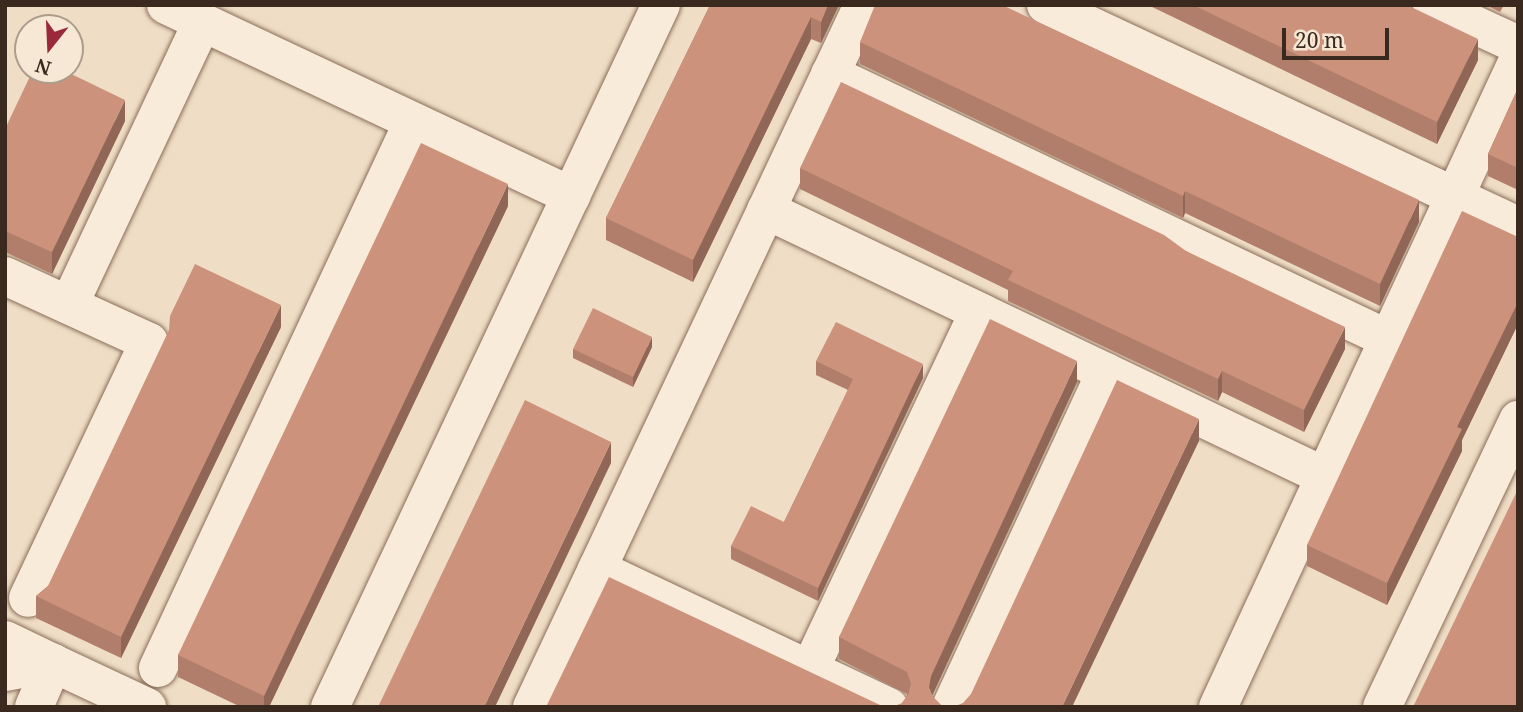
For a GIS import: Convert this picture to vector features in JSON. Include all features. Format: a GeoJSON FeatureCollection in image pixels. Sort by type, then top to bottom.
{"type":"FeatureCollection","features":[{"type":"Feature","properties":{"kind":"street"},"geometry":{"type":"LineString","coordinates":[[166,5],[219,20],[413,122],[570,196]]}},
{"type":"Feature","properties":{"kind":"street"},"geometry":{"type":"LineString","coordinates":[[330,707],[661,5]]}},
{"type":"Feature","properties":{"kind":"street"},"geometry":{"type":"LineString","coordinates":[[542,704],[597,569],[863,5]]}},
{"type":"Feature","properties":{"kind":"street"},"geometry":{"type":"LineString","coordinates":[[1046,5],[1518,226]]}},
{"type":"Feature","properties":{"kind":"street"},"geometry":{"type":"LineString","coordinates":[[1432,5],[1518,45]]}},
{"type":"Feature","properties":{"kind":"street"},"geometry":{"type":"LineString","coordinates":[[69,305],[219,20]]}},
{"type":"Feature","properties":{"kind":"street"},"geometry":{"type":"LineString","coordinates":[[1218,707],[1518,60]]}},
{"type":"Feature","properties":{"kind":"street"},"geometry":{"type":"LineString","coordinates":[[830,74],[1388,339]]}},
{"type":"Feature","properties":{"kind":"street"},"geometry":{"type":"LineString","coordinates":[[158,668],[413,122]]}},
{"type":"Feature","properties":{"kind":"street"},"geometry":{"type":"LineString","coordinates":[[766,210],[1324,476]]}},
{"type":"Feature","properties":{"kind":"street"},"geometry":{"type":"LineString","coordinates":[[5,276],[149,342],[28,598]]}},
{"type":"Feature","properties":{"kind":"street"},"geometry":{"type":"LineString","coordinates":[[810,669],[979,312]]}},
{"type":"Feature","properties":{"kind":"street"},"geometry":{"type":"LineString","coordinates":[[951,707],[1107,372]]}},
{"type":"Feature","properties":{"kind":"street"},"geometry":{"type":"LineString","coordinates":[[1382,707],[1518,420]]}},
{"type":"Feature","properties":{"kind":"street"},"geometry":{"type":"LineString","coordinates":[[597,569],[889,707]]}},
{"type":"Feature","properties":{"kind":"street"},"geometry":{"type":"LineString","coordinates":[[5,640],[146,707]]}},
{"type":"Feature","properties":{"kind":"street"},"geometry":{"type":"LineString","coordinates":[[5,672],[53,663]]}},
{"type":"Feature","properties":{"kind":"street"},"geometry":{"type":"LineString","coordinates":[[34,707],[53,663]]}},
{"type":"Feature","properties":{"kind":"building"},"geometry":{"type":"Polygon","coordinates":[[[710,5],[828,5],[821,22],[811,17],[693,260],[606,218],[710,5]]]}},
{"type":"Feature","properties":{"kind":"building"},"geometry":{"type":"Polygon","coordinates":[[[875,5],[1002,5],[1419,200],[1380,284],[1185,191],[1183,196],[860,42],[875,5]]]}},
{"type":"Feature","properties":{"kind":"building"},"geometry":{"type":"Polygon","coordinates":[[[1193,5],[1407,5],[1478,39],[1437,122],[1193,5]]]}},
{"type":"Feature","properties":{"kind":"building"},"geometry":{"type":"Polygon","coordinates":[[[84,80],[125,100],[52,252],[5,231],[5,129],[26,84],[84,84],[84,80]]]}},
{"type":"Feature","properties":{"kind":"building"},"geometry":{"type":"Polygon","coordinates":[[[841,82],[1164,235],[1186,251],[1345,327],[1304,410],[1222,371],[1218,379],[1008,280],[1013,271],[800,168],[841,82]]]}},
{"type":"Feature","properties":{"kind":"building"},"geometry":{"type":"Polygon","coordinates":[[[1518,88],[1518,168],[1488,154],[1518,88]]]}},
{"type":"Feature","properties":{"kind":"building"},"geometry":{"type":"Polygon","coordinates":[[[421,143],[508,184],[264,696],[178,655],[421,143]]]}},
{"type":"Feature","properties":{"kind":"building"},"geometry":{"type":"Polygon","coordinates":[[[1462,211],[1518,237],[1518,302],[1457,427],[1462,429],[1387,583],[1307,545],[1462,211]]]}},
{"type":"Feature","properties":{"kind":"building"},"geometry":{"type":"Polygon","coordinates":[[[195,264],[281,305],[121,637],[36,596],[48,586],[169,330],[170,316],[195,264]]]}},
{"type":"Feature","properties":{"kind":"building"},"geometry":{"type":"Polygon","coordinates":[[[593,308],[652,337],[633,377],[573,349],[593,308]]]}},
{"type":"Feature","properties":{"kind":"building"},"geometry":{"type":"Polygon","coordinates":[[[990,319],[1077,361],[931,676],[929,687],[933,697],[941,705],[951,707],[892,707],[902,703],[908,695],[911,684],[907,672],[839,637],[990,319]]]}},
{"type":"Feature","properties":{"kind":"building"},"geometry":{"type":"Polygon","coordinates":[[[836,322],[923,364],[818,588],[731,546],[751,506],[784,522],[853,379],[816,361],[836,322]]]}},
{"type":"Feature","properties":{"kind":"building"},"geometry":{"type":"Polygon","coordinates":[[[1117,380],[1199,419],[1062,707],[953,707],[963,703],[971,694],[1117,380]]]}},
{"type":"Feature","properties":{"kind":"building"},"geometry":{"type":"Polygon","coordinates":[[[525,400],[611,442],[484,707],[378,707],[525,400]]]}},
{"type":"Feature","properties":{"kind":"building"},"geometry":{"type":"Polygon","coordinates":[[[1518,489],[1518,707],[1413,707],[1518,489]]]}},
{"type":"Feature","properties":{"kind":"building"},"geometry":{"type":"Polygon","coordinates":[[[609,577],[880,705],[890,707],[546,707],[609,577]]]}}]}
